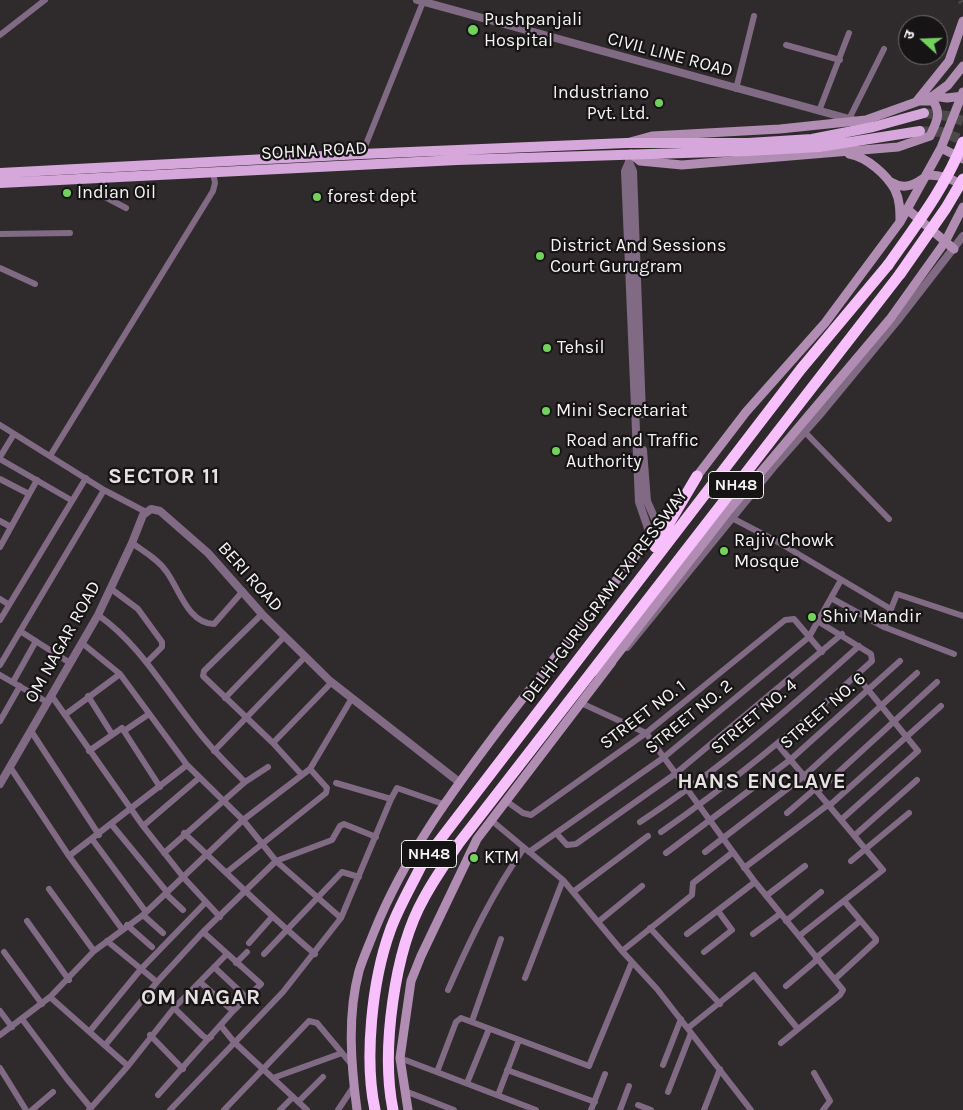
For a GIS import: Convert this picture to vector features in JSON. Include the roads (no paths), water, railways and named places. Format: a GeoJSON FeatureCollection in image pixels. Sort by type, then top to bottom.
{"type":"FeatureCollection","features":[{"type":"Feature","properties":{"kind":"highway","name":"DELHI-GURUGRAM EXPRESSWAY"},"geometry":{"type":"LineString","coordinates":[[375,1110],[371,1061],[371,1016],[390,932],[423,862],[801,369],[888,264],[934,201],[950,173],[963,142]]}},
{"type":"Feature","properties":{"kind":"highway","name":"DELHI-GURUGRAM EXPRESSWAY"},"geometry":{"type":"LineString","coordinates":[[393,1110],[390,1020],[401,961],[408,936],[423,899],[459,843],[900,274],[946,208],[963,179]]}},
{"type":"Feature","properties":{"kind":"highway"},"geometry":{"type":"LineString","coordinates":[[592,642],[611,607],[663,536],[697,476]]}},
{"type":"Feature","properties":{"kind":"main road"},"geometry":{"type":"LineString","coordinates":[[917,102],[948,60],[963,21]]}},
{"type":"Feature","properties":{"kind":"main road"},"geometry":{"type":"LineString","coordinates":[[626,143],[652,136],[780,128],[882,116],[933,96],[948,85],[963,66]]}},
{"type":"Feature","properties":{"kind":"main road"},"geometry":{"type":"LineString","coordinates":[[933,96],[947,98],[963,95]]}},
{"type":"Feature","properties":{"kind":"main road"},"geometry":{"type":"LineString","coordinates":[[357,1110],[353,1066],[353,1002],[359,970],[385,904],[420,840],[459,782],[580,624],[651,537],[746,412],[825,323],[900,222],[928,175],[963,95]]}},
{"type":"Feature","properties":{"kind":"main road"},"geometry":{"type":"LineString","coordinates":[[629,157],[640,161],[702,164],[898,147],[930,136],[938,119],[938,108],[933,101],[917,102]]}},
{"type":"Feature","properties":{"kind":"main road","name":"SOHNA ROAD"},"geometry":{"type":"LineString","coordinates":[[0,174],[362,154],[626,143],[748,144],[812,139],[873,127],[924,113]]}},
{"type":"Feature","properties":{"kind":"main road","name":"SOHNA ROAD"},"geometry":{"type":"LineString","coordinates":[[0,183],[102,180],[213,172],[629,157],[819,147],[920,131]]}},
{"type":"Feature","properties":{"kind":"main road"},"geometry":{"type":"LineString","coordinates":[[941,148],[963,159]]}},
{"type":"Feature","properties":{"kind":"main road"},"geometry":{"type":"LineString","coordinates":[[844,153],[856,155],[900,187],[917,183],[928,175],[946,176],[963,186]]}},
{"type":"Feature","properties":{"kind":"main road"},"geometry":{"type":"LineString","coordinates":[[879,171],[895,190],[900,205],[900,222]]}},
{"type":"Feature","properties":{"kind":"main road"},"geometry":{"type":"LineString","coordinates":[[408,1110],[400,1058],[411,981],[473,848],[491,820],[613,660],[890,319],[945,242],[963,207]]}},
{"type":"Feature","properties":{"kind":"main road"},"geometry":{"type":"LineString","coordinates":[[907,209],[954,249]]}},
{"type":"Feature","properties":{"kind":"main road"},"geometry":{"type":"LineString","coordinates":[[592,672],[613,660]]}},
{"type":"Feature","properties":{"kind":"street"},"geometry":{"type":"LineString","coordinates":[[0,35],[45,0]]}},
{"type":"Feature","properties":{"kind":"street"},"geometry":{"type":"LineString","coordinates":[[362,154],[420,1]]}},
{"type":"Feature","properties":{"kind":"street","name":"CIVIL LINE ROAD"},"geometry":{"type":"LineString","coordinates":[[420,1],[853,120]]}},
{"type":"Feature","properties":{"kind":"street"},"geometry":{"type":"LineString","coordinates":[[736,89],[754,16]]}},
{"type":"Feature","properties":{"kind":"street"},"geometry":{"type":"LineString","coordinates":[[819,111],[850,33]]}},
{"type":"Feature","properties":{"kind":"street"},"geometry":{"type":"LineString","coordinates":[[786,44],[840,60]]}},
{"type":"Feature","properties":{"kind":"street"},"geometry":{"type":"LineString","coordinates":[[853,120],[884,49]]}},
{"type":"Feature","properties":{"kind":"street"},"geometry":{"type":"LineString","coordinates":[[629,157],[633,171],[645,490],[651,512],[658,526]]}},
{"type":"Feature","properties":{"kind":"street"},"geometry":{"type":"LineString","coordinates":[[629,157],[625,171],[639,502],[651,537]]}},
{"type":"Feature","properties":{"kind":"street"},"geometry":{"type":"LineString","coordinates":[[50,456],[213,191],[215,182],[213,172]]}},
{"type":"Feature","properties":{"kind":"street"},"geometry":{"type":"LineString","coordinates":[[102,180],[105,197],[126,208]]}},
{"type":"Feature","properties":{"kind":"street"},"geometry":{"type":"LineString","coordinates":[[0,234],[70,233]]}},
{"type":"Feature","properties":{"kind":"street"},"geometry":{"type":"LineString","coordinates":[[888,519],[802,429],[963,236]]}},
{"type":"Feature","properties":{"kind":"street"},"geometry":{"type":"LineString","coordinates":[[0,268],[35,284]]}},
{"type":"Feature","properties":{"kind":"street","name":"BERI ROAD"},"geometry":{"type":"LineString","coordinates":[[0,425],[104,490],[146,512],[160,510],[208,553],[262,614],[331,682],[459,782]]}},
{"type":"Feature","properties":{"kind":"street"},"geometry":{"type":"LineString","coordinates":[[14,434],[0,458],[71,500]]}},
{"type":"Feature","properties":{"kind":"street"},"geometry":{"type":"LineString","coordinates":[[0,478],[29,494]]}},
{"type":"Feature","properties":{"kind":"street"},"geometry":{"type":"LineString","coordinates":[[0,620],[86,478]]}},
{"type":"Feature","properties":{"kind":"street"},"geometry":{"type":"LineString","coordinates":[[0,547],[37,480]]}},
{"type":"Feature","properties":{"kind":"street"},"geometry":{"type":"LineString","coordinates":[[0,666],[104,490]]}},
{"type":"Feature","properties":{"kind":"street","name":"OM NAGAR ROAD"},"geometry":{"type":"LineString","coordinates":[[0,784],[98,614],[146,512]]}},
{"type":"Feature","properties":{"kind":"street"},"geometry":{"type":"LineString","coordinates":[[729,516],[889,608]]}},
{"type":"Feature","properties":{"kind":"street"},"geometry":{"type":"LineString","coordinates":[[0,521],[11,527]]}},
{"type":"Feature","properties":{"kind":"street"},"geometry":{"type":"LineString","coordinates":[[132,543],[160,564],[192,612],[201,621],[214,624],[243,591]]}},
{"type":"Feature","properties":{"kind":"street","name":"STREET NO. 2"},"geometry":{"type":"LineString","coordinates":[[448,990],[505,875],[527,850],[556,833],[663,758],[808,637],[819,622],[841,580]]}},
{"type":"Feature","properties":{"kind":"street"},"geometry":{"type":"LineString","coordinates":[[110,588],[138,608],[162,642],[162,647],[147,662]]}},
{"type":"Feature","properties":{"kind":"street"},"geometry":{"type":"LineString","coordinates":[[884,627],[889,608],[896,594],[963,616]]}},
{"type":"Feature","properties":{"kind":"street"},"geometry":{"type":"LineString","coordinates":[[831,598],[884,627],[954,654]]}},
{"type":"Feature","properties":{"kind":"street"},"geometry":{"type":"LineString","coordinates":[[0,599],[8,604]]}},
{"type":"Feature","properties":{"kind":"street"},"geometry":{"type":"LineString","coordinates":[[98,614],[119,629],[147,662],[214,751],[245,782]]}},
{"type":"Feature","properties":{"kind":"street"},"geometry":{"type":"LineString","coordinates":[[262,614],[204,671],[203,678],[273,743],[302,775]]}},
{"type":"Feature","properties":{"kind":"street","name":"STREET NO. 1"},"geometry":{"type":"LineString","coordinates":[[506,801],[523,813],[532,815],[646,733],[785,620],[794,619],[808,637]]}},
{"type":"Feature","properties":{"kind":"street"},"geometry":{"type":"LineString","coordinates":[[662,832],[778,745],[872,661],[872,656],[859,646],[842,634],[819,622]]}},
{"type":"Feature","properties":{"kind":"street"},"geometry":{"type":"LineString","coordinates":[[20,631],[70,663]]}},
{"type":"Feature","properties":{"kind":"street"},"geometry":{"type":"LineString","coordinates":[[556,833],[567,844],[573,846],[675,774],[842,634]]}},
{"type":"Feature","properties":{"kind":"street"},"geometry":{"type":"LineString","coordinates":[[225,698],[284,637]]}},
{"type":"Feature","properties":{"kind":"street"},"geometry":{"type":"LineString","coordinates":[[808,637],[822,652]]}},
{"type":"Feature","properties":{"kind":"street"},"geometry":{"type":"LineString","coordinates":[[12,682],[36,641]]}},
{"type":"Feature","properties":{"kind":"street"},"geometry":{"type":"LineString","coordinates":[[82,643],[120,674],[187,765],[243,820],[276,861],[341,918]]}},
{"type":"Feature","properties":{"kind":"street","name":"STREET NO. 4"},"geometry":{"type":"LineString","coordinates":[[640,822],[687,791],[777,720],[859,646]]}},
{"type":"Feature","properties":{"kind":"street"},"geometry":{"type":"LineString","coordinates":[[214,751],[305,657]]}},
{"type":"Feature","properties":{"kind":"street","name":"STREET NO. 6"},"geometry":{"type":"LineString","coordinates":[[666,853],[790,760],[868,692],[900,661]]}},
{"type":"Feature","properties":{"kind":"street"},"geometry":{"type":"LineString","coordinates":[[704,852],[723,840],[804,776],[917,672]]}},
{"type":"Feature","properties":{"kind":"street"},"geometry":{"type":"LineString","coordinates":[[66,714],[120,674]]}},
{"type":"Feature","properties":{"kind":"street"},"geometry":{"type":"LineString","coordinates":[[0,675],[47,702]]}},
{"type":"Feature","properties":{"kind":"street"},"geometry":{"type":"LineString","coordinates":[[842,819],[917,752],[895,722],[856,676]]}},
{"type":"Feature","properties":{"kind":"street"},"geometry":{"type":"LineString","coordinates":[[273,743],[331,682]]}},
{"type":"Feature","properties":{"kind":"street"},"geometry":{"type":"LineString","coordinates":[[787,813],[895,722],[936,682]]}},
{"type":"Feature","properties":{"kind":"street"},"geometry":{"type":"LineString","coordinates":[[0,721],[20,686]]}},
{"type":"Feature","properties":{"kind":"street"},"geometry":{"type":"LineString","coordinates":[[51,694],[143,826],[184,878],[220,916]]}},
{"type":"Feature","properties":{"kind":"street"},"geometry":{"type":"LineString","coordinates":[[88,696],[112,734]]}},
{"type":"Feature","properties":{"kind":"street"},"geometry":{"type":"LineString","coordinates":[[0,1035],[50,997],[69,980],[94,951],[144,913],[184,878],[206,854],[243,820],[310,769],[352,698]]}},
{"type":"Feature","properties":{"kind":"street"},"geometry":{"type":"LineString","coordinates":[[581,703],[646,733],[687,791],[700,805],[732,853],[835,979],[842,992],[781,1043]]}},
{"type":"Feature","properties":{"kind":"street"},"geometry":{"type":"LineString","coordinates":[[744,868],[830,805],[941,706]]}},
{"type":"Feature","properties":{"kind":"street"},"geometry":{"type":"LineString","coordinates":[[124,731],[149,714]]}},
{"type":"Feature","properties":{"kind":"street"},"geometry":{"type":"LineString","coordinates":[[89,751],[121,728],[160,787]]}},
{"type":"Feature","properties":{"kind":"street"},"geometry":{"type":"LineString","coordinates":[[31,732],[99,834]]}},
{"type":"Feature","properties":{"kind":"street"},"geometry":{"type":"LineString","coordinates":[[778,745],[867,848],[883,871],[799,936]]}},
{"type":"Feature","properties":{"kind":"street"},"geometry":{"type":"LineString","coordinates":[[69,856],[132,810],[187,765]]}},
{"type":"Feature","properties":{"kind":"street"},"geometry":{"type":"LineString","coordinates":[[164,853],[222,800],[268,766]]}},
{"type":"Feature","properties":{"kind":"street"},"geometry":{"type":"LineString","coordinates":[[10,767],[69,856],[124,927],[152,947]]}},
{"type":"Feature","properties":{"kind":"street"},"geometry":{"type":"LineString","coordinates":[[227,872],[262,842],[326,794],[327,788],[310,769]]}},
{"type":"Feature","properties":{"kind":"street"},"geometry":{"type":"LineString","coordinates":[[143,826],[199,778]]}},
{"type":"Feature","properties":{"kind":"street"},"geometry":{"type":"LineString","coordinates":[[855,835],[917,780]]}},
{"type":"Feature","properties":{"kind":"street"},"geometry":{"type":"LineString","coordinates":[[336,783],[390,799]]}},
{"type":"Feature","properties":{"kind":"street"},"geometry":{"type":"LineString","coordinates":[[170,1110],[283,992],[316,954],[341,918],[376,837],[390,799],[399,788],[443,804]]}},
{"type":"Feature","properties":{"kind":"street"},"geometry":{"type":"LineString","coordinates":[[850,862],[909,813]]}},
{"type":"Feature","properties":{"kind":"street"},"geometry":{"type":"LineString","coordinates":[[491,820],[563,880],[681,1019],[751,1110]]}},
{"type":"Feature","properties":{"kind":"street"},"geometry":{"type":"LineString","coordinates":[[106,1044],[157,982],[203,932],[276,861],[332,840],[340,826],[344,824],[376,837]]}},
{"type":"Feature","properties":{"kind":"street"},"geometry":{"type":"LineString","coordinates":[[112,825],[166,893],[183,910]]}},
{"type":"Feature","properties":{"kind":"street"},"geometry":{"type":"LineString","coordinates":[[184,834],[227,872],[272,917],[316,954]]}},
{"type":"Feature","properties":{"kind":"street"},"geometry":{"type":"LineString","coordinates":[[573,892],[648,836]]}},
{"type":"Feature","properties":{"kind":"street"},"geometry":{"type":"LineString","coordinates":[[92,840],[144,913],[164,933]]}},
{"type":"Feature","properties":{"kind":"street"},"geometry":{"type":"LineString","coordinates":[[622,951],[692,895],[693,883],[732,853]]}},
{"type":"Feature","properties":{"kind":"street"},"geometry":{"type":"LineString","coordinates":[[766,896],[805,866]]}},
{"type":"Feature","properties":{"kind":"street"},"geometry":{"type":"LineString","coordinates":[[264,954],[342,872],[359,877]]}},
{"type":"Feature","properties":{"kind":"street"},"geometry":{"type":"LineString","coordinates":[[525,978],[563,880]]}},
{"type":"Feature","properties":{"kind":"street"},"geometry":{"type":"LineString","coordinates":[[687,934],[755,882]]}},
{"type":"Feature","properties":{"kind":"street"},"geometry":{"type":"LineString","coordinates":[[598,922],[642,886]]}},
{"type":"Feature","properties":{"kind":"street"},"geometry":{"type":"LineString","coordinates":[[48,889],[94,951]]}},
{"type":"Feature","properties":{"kind":"street"},"geometry":{"type":"LineString","coordinates":[[786,921],[821,892]]}},
{"type":"Feature","properties":{"kind":"street"},"geometry":{"type":"LineString","coordinates":[[90,1031],[141,969],[206,902]]}},
{"type":"Feature","properties":{"kind":"street"},"geometry":{"type":"LineString","coordinates":[[835,979],[876,941],[876,938],[845,902]]}},
{"type":"Feature","properties":{"kind":"street"},"geometry":{"type":"LineString","coordinates":[[704,952],[732,930],[718,911]]}},
{"type":"Feature","properties":{"kind":"street"},"geometry":{"type":"LineString","coordinates":[[753,934],[780,914]]}},
{"type":"Feature","properties":{"kind":"street"},"geometry":{"type":"LineString","coordinates":[[249,942],[272,917]]}},
{"type":"Feature","properties":{"kind":"street"},"geometry":{"type":"LineString","coordinates":[[27,921],[69,980]]}},
{"type":"Feature","properties":{"kind":"street"},"geometry":{"type":"LineString","coordinates":[[786,986],[860,921]]}},
{"type":"Feature","properties":{"kind":"street"},"geometry":{"type":"LineString","coordinates":[[650,928],[720,1004]]}},
{"type":"Feature","properties":{"kind":"street"},"geometry":{"type":"LineString","coordinates":[[158,1095],[211,1038],[233,1011],[261,984],[203,932]]}},
{"type":"Feature","properties":{"kind":"street"},"geometry":{"type":"LineString","coordinates":[[472,1021],[501,939]]}},
{"type":"Feature","properties":{"kind":"street"},"geometry":{"type":"LineString","coordinates":[[107,941],[157,982]]}},
{"type":"Feature","properties":{"kind":"street"},"geometry":{"type":"LineString","coordinates":[[4,952],[42,1004]]}},
{"type":"Feature","properties":{"kind":"street"},"geometry":{"type":"LineString","coordinates":[[236,963],[247,952]]}},
{"type":"Feature","properties":{"kind":"street"},"geometry":{"type":"LineString","coordinates":[[22,1020],[90,1109],[128,1066],[174,1008],[226,954]]}},
{"type":"Feature","properties":{"kind":"street"},"geometry":{"type":"LineString","coordinates":[[437,1072],[456,1022],[461,1018],[589,1066],[632,962]]}},
{"type":"Feature","properties":{"kind":"street"},"geometry":{"type":"LineString","coordinates":[[214,967],[247,998]]}},
{"type":"Feature","properties":{"kind":"street"},"geometry":{"type":"LineString","coordinates":[[668,1092],[690,1031],[754,975],[798,1029]]}},
{"type":"Feature","properties":{"kind":"street"},"geometry":{"type":"LineString","coordinates":[[200,982],[233,1011]]}},
{"type":"Feature","properties":{"kind":"street"},"geometry":{"type":"LineString","coordinates":[[50,997],[106,1044],[128,1066]]}},
{"type":"Feature","properties":{"kind":"street"},"geometry":{"type":"LineString","coordinates":[[174,1008],[203,1036],[208,1039],[211,1038]]}},
{"type":"Feature","properties":{"kind":"street"},"geometry":{"type":"LineString","coordinates":[[0,1011],[12,1027]]}},
{"type":"Feature","properties":{"kind":"street"},"geometry":{"type":"LineString","coordinates":[[663,1065],[681,1019]]}},
{"type":"Feature","properties":{"kind":"street"},"geometry":{"type":"LineString","coordinates":[[224,1110],[309,1020],[317,1022],[353,1066]]}},
{"type":"Feature","properties":{"kind":"street"},"geometry":{"type":"LineString","coordinates":[[221,1026],[234,1042],[307,1110]]}},
{"type":"Feature","properties":{"kind":"street"},"geometry":{"type":"LineString","coordinates":[[467,1083],[489,1029]]}},
{"type":"Feature","properties":{"kind":"street"},"geometry":{"type":"LineString","coordinates":[[150,1036],[183,1069]]}},
{"type":"Feature","properties":{"kind":"street"},"geometry":{"type":"LineString","coordinates":[[498,1095],[519,1040]]}},
{"type":"Feature","properties":{"kind":"street"},"geometry":{"type":"LineString","coordinates":[[273,1078],[342,1053]]}},
{"type":"Feature","properties":{"kind":"street"},"geometry":{"type":"LineString","coordinates":[[400,1058],[536,1110]]}},
{"type":"Feature","properties":{"kind":"street"},"geometry":{"type":"LineString","coordinates":[[0,1068],[26,1110]]}},
{"type":"Feature","properties":{"kind":"street"},"geometry":{"type":"LineString","coordinates":[[704,1110],[720,1069]]}},
{"type":"Feature","properties":{"kind":"street"},"geometry":{"type":"LineString","coordinates":[[508,1070],[595,1102]]}},
{"type":"Feature","properties":{"kind":"street"},"geometry":{"type":"LineString","coordinates":[[814,1073],[830,1101],[823,1110]]}},
{"type":"Feature","properties":{"kind":"street"},"geometry":{"type":"LineString","coordinates":[[591,1110],[605,1074]]}},
{"type":"Feature","properties":{"kind":"street"},"geometry":{"type":"LineString","coordinates":[[298,1102],[323,1077]]}},
{"type":"Feature","properties":{"kind":"street"},"geometry":{"type":"LineString","coordinates":[[338,1110],[354,1086]]}},
{"type":"Feature","properties":{"kind":"street"},"geometry":{"type":"LineString","coordinates":[[620,1110],[629,1086]]}},
{"type":"Feature","properties":{"kind":"street"},"geometry":{"type":"LineString","coordinates":[[405,1091],[454,1110]]}},
{"type":"Feature","properties":{"kind":"street"},"geometry":{"type":"LineString","coordinates":[[32,1110],[53,1092]]}},
{"type":"Feature","properties":{"kind":"street"},"geometry":{"type":"LineString","coordinates":[[280,1110],[293,1097]]}},
{"type":"Feature","properties":{"kind":"street"},"geometry":{"type":"LineString","coordinates":[[638,1105],[651,1110]]}},
{"type":"Feature","properties":{"kind":"tunnel"},"geometry":{"type":"LineString","coordinates":[[924,113],[948,116],[963,121]]}},
{"type":"Feature","properties":{"kind":"tunnel"},"geometry":{"type":"LineString","coordinates":[[920,131],[941,132],[963,140]]}},
{"type":"Feature","properties":{"kind":"place","name":"Pushpanjali Hospital"},"geometry":{"type":"Point","coordinates":[473,30]}},
{"type":"Feature","properties":{"kind":"place","name":"Industriano Pvt. Ltd."},"geometry":{"type":"Point","coordinates":[659,103]}},
{"type":"Feature","properties":{"kind":"place","name":"Indian Oil"},"geometry":{"type":"Point","coordinates":[67,193]}},
{"type":"Feature","properties":{"kind":"place","name":"forest dept"},"geometry":{"type":"Point","coordinates":[317,197]}},
{"type":"Feature","properties":{"kind":"place","name":"District And Sessions Court Gurugram"},"geometry":{"type":"Point","coordinates":[540,256]}},
{"type":"Feature","properties":{"kind":"place","name":"Tehsil"},"geometry":{"type":"Point","coordinates":[547,348]}},
{"type":"Feature","properties":{"kind":"place","name":"Mini Secretariat"},"geometry":{"type":"Point","coordinates":[546,411]}},
{"type":"Feature","properties":{"kind":"place","name":"Road and Traffic Authority"},"geometry":{"type":"Point","coordinates":[556,451]}},
{"type":"Feature","properties":{"kind":"place","name":"Rajiv Chowk Mosque"},"geometry":{"type":"Point","coordinates":[724,551]}},
{"type":"Feature","properties":{"kind":"place","name":"Shiv Mandir"},"geometry":{"type":"Point","coordinates":[812,617]}},
{"type":"Feature","properties":{"kind":"place","name":"KTM"},"geometry":{"type":"Point","coordinates":[474,858]}},
{"type":"Feature","properties":{"kind":"district","name":"SECTOR 11"},"geometry":{"type":"Point","coordinates":[164,477]}},
{"type":"Feature","properties":{"kind":"district","name":"HANS ENCLAVE"},"geometry":{"type":"Point","coordinates":[762,782]}},
{"type":"Feature","properties":{"kind":"district","name":"OM NAGAR"},"geometry":{"type":"Point","coordinates":[201,998]}}]}
